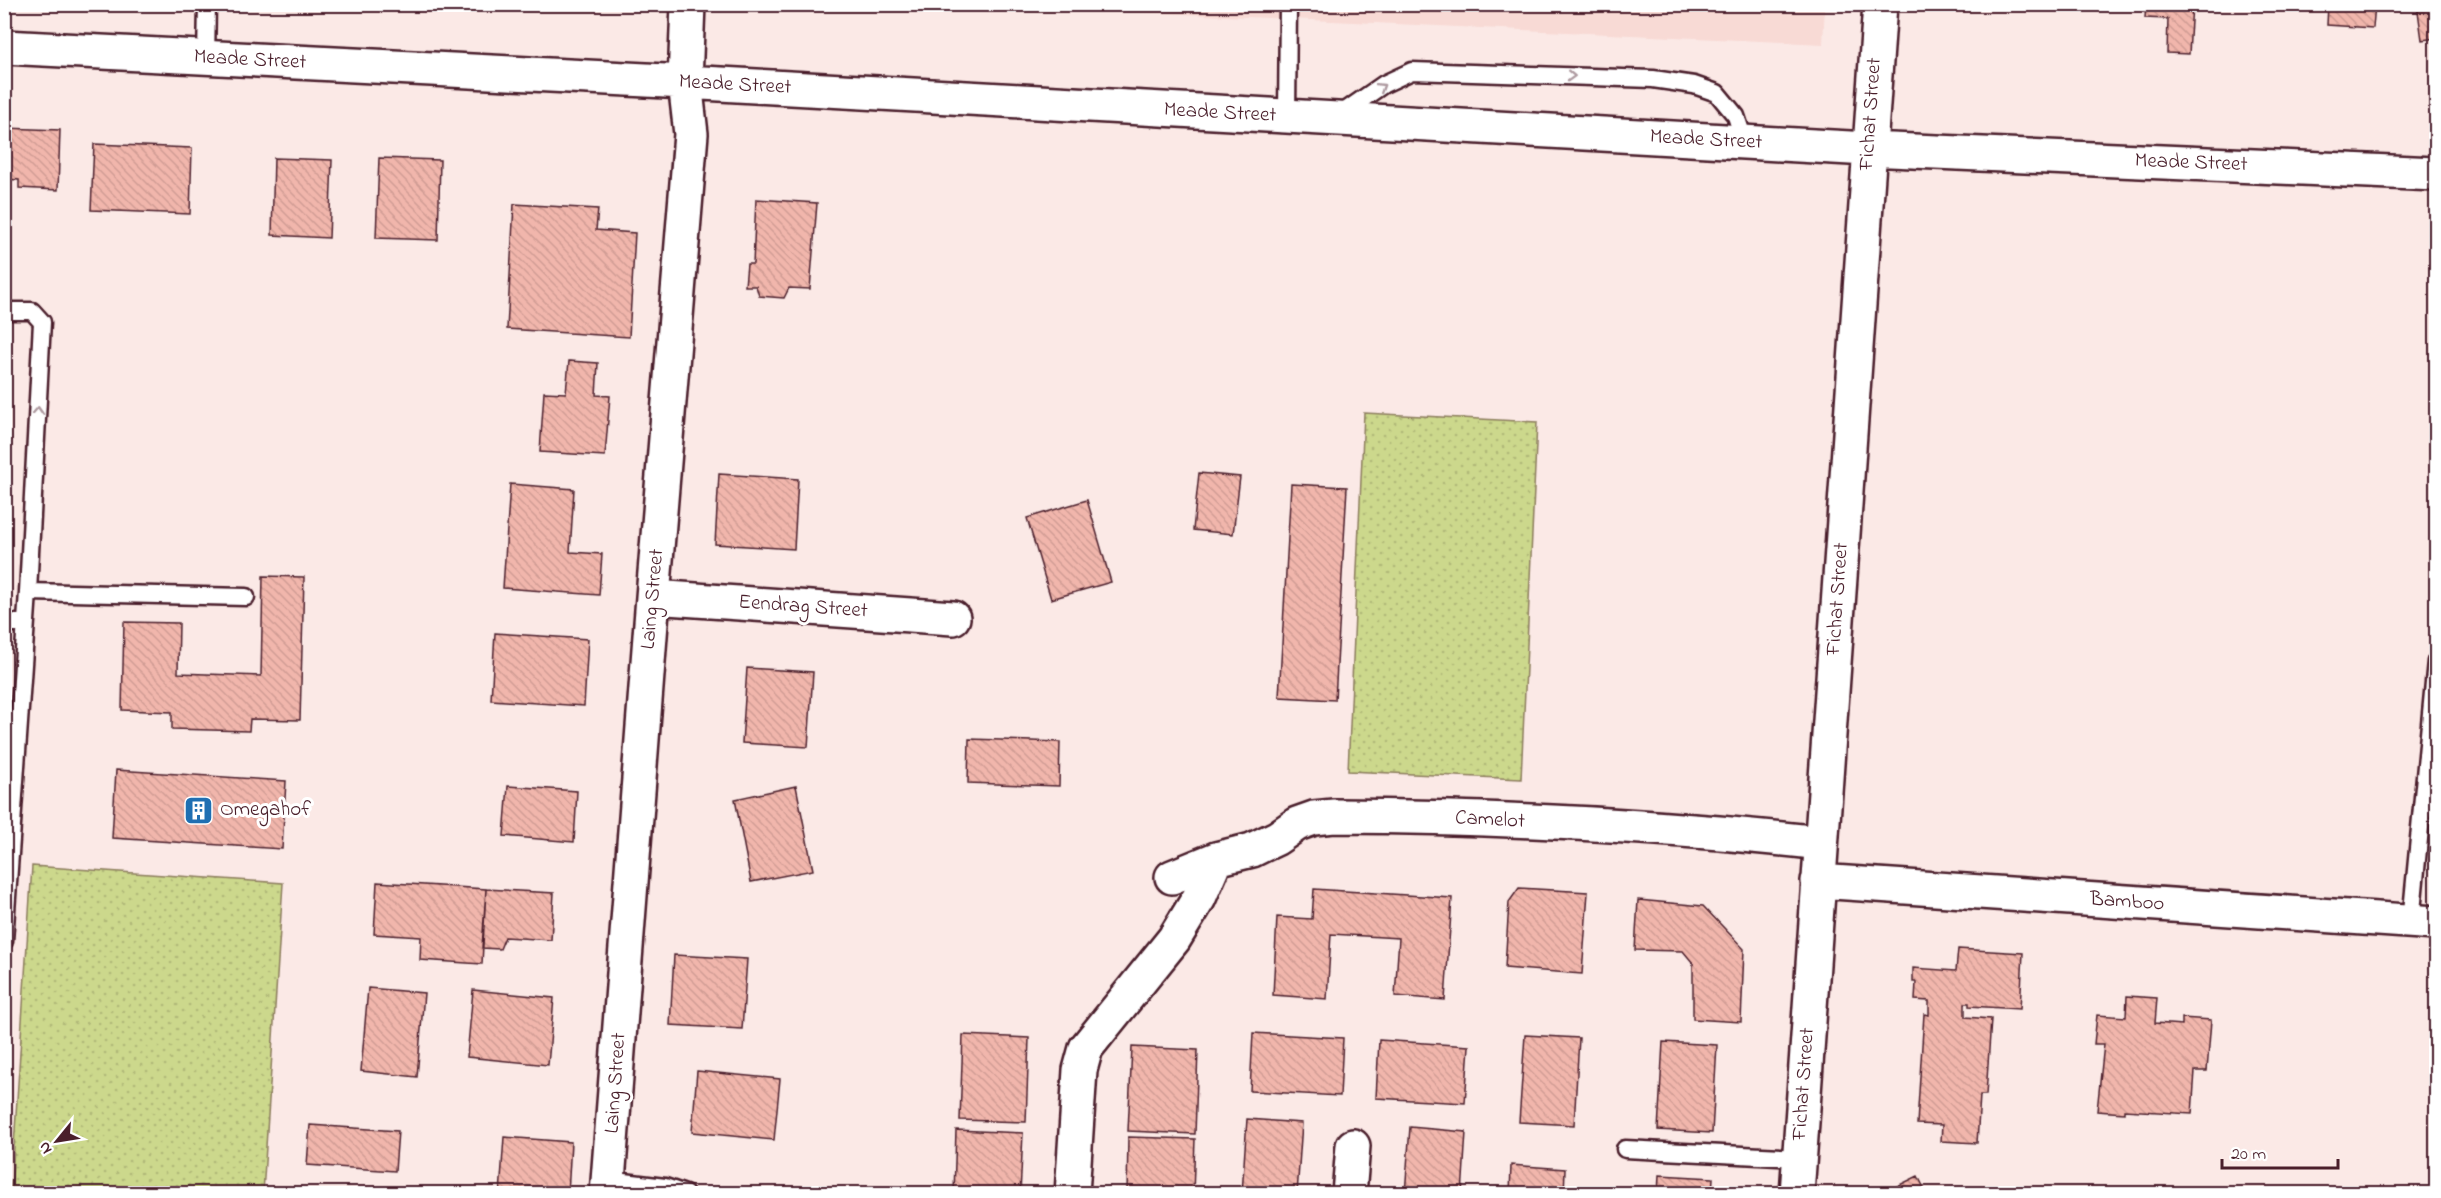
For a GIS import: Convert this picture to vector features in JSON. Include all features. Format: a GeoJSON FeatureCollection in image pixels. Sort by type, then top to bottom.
{"type":"FeatureCollection","features":[{"type":"Feature","properties":{"kind":"street","name":"Laing Street"},"geometry":{"type":"LineString","coordinates":[[608,1187],[653,597],[692,134],[685,82],[688,4]]}},
{"type":"Feature","properties":{"kind":"street","name":"Fichat Street"},"geometry":{"type":"LineString","coordinates":[[1797,1194],[1868,149],[1880,4]]}},
{"type":"Feature","properties":{"kind":"street","name":"Meade Street"},"geometry":{"type":"LineString","coordinates":[[4,47],[685,82],[1745,143],[2436,174]]}},
{"type":"Feature","properties":{"kind":"street","name":"Eendrag Street"},"geometry":{"type":"LineString","coordinates":[[653,597],[953,618]]}},
{"type":"Feature","properties":{"kind":"street","name":"Camelot"},"geometry":{"type":"LineString","coordinates":[[1172,877],[1216,859],[1252,850],[1277,838],[1297,824],[1314,818],[1334,816],[1465,818],[1680,829],[1821,843]]}},
{"type":"Feature","properties":{"kind":"street"},"geometry":{"type":"LineString","coordinates":[[1071,1194],[1080,1070],[1086,1048],[1174,939],[1199,898],[1216,859]]}},
{"type":"Feature","properties":{"kind":"street","name":"Bamboo"},"geometry":{"type":"LineString","coordinates":[[1818,880],[2424,923]]}},
{"type":"Feature","properties":{"kind":"street"},"geometry":{"type":"LineString","coordinates":[[1349,1194],[1353,1146]]}},
{"type":"Feature","properties":{"kind":"lane"},"geometry":{"type":"LineString","coordinates":[[206,58],[207,4]]}},
{"type":"Feature","properties":{"kind":"lane"},"geometry":{"type":"LineString","coordinates":[[1287,117],[1288,4]]}},
{"type":"Feature","properties":{"kind":"lane"},"geometry":{"type":"LineString","coordinates":[[1332,120],[1384,84],[1412,71],[1653,79],[1694,85],[1717,93],[1736,116],[1745,143]]}},
{"type":"Feature","properties":{"kind":"lane"},"geometry":{"type":"LineString","coordinates":[[4,311],[32,311],[42,322],[28,592],[4,941]]}},
{"type":"Feature","properties":{"kind":"lane"},"geometry":{"type":"LineString","coordinates":[[28,592],[246,597]]}},
{"type":"Feature","properties":{"kind":"lane"},"geometry":{"type":"LineString","coordinates":[[4,622],[25,623]]}},
{"type":"Feature","properties":{"kind":"lane"},"geometry":{"type":"LineString","coordinates":[[2424,923],[2436,661]]}},
{"type":"Feature","properties":{"kind":"lane"},"geometry":{"type":"LineString","coordinates":[[1625,1149],[1799,1158]]}},
{"type":"Feature","properties":{"kind":"lane"},"geometry":{"type":"LineString","coordinates":[[608,1187],[665,1187],[685,1194]]}},
{"type":"Feature","properties":{"kind":"shaded area"},"geometry":{"type":"Polygon","coordinates":[[[1825,4],[1823,44],[989,5],[1825,4]]]}},
{"type":"Feature","properties":{"kind":"green space"},"geometry":{"type":"Polygon","coordinates":[[[1364,413],[1537,422],[1521,779],[1348,771],[1364,413]]]}},
{"type":"Feature","properties":{"kind":"green space"},"geometry":{"type":"Polygon","coordinates":[[[32,866],[283,883],[263,1193],[11,1193],[32,866]]]}},
{"type":"Feature","properties":{"kind":"building"},"geometry":{"type":"Polygon","coordinates":[[[2146,4],[2192,4],[2189,54],[2167,53],[2168,19],[2145,18],[2146,4]]]}},
{"type":"Feature","properties":{"kind":"building"},"geometry":{"type":"Polygon","coordinates":[[[2328,4],[2375,4],[2373,28],[2327,25],[2328,4]]]}},
{"type":"Feature","properties":{"kind":"building"},"geometry":{"type":"Polygon","coordinates":[[[2417,4],[2436,4],[2436,38],[2422,40],[2417,4]]]}},
{"type":"Feature","properties":{"kind":"building"},"geometry":{"type":"Polygon","coordinates":[[[4,128],[60,130],[58,190],[19,188],[19,180],[4,179],[4,128]]]}},
{"type":"Feature","properties":{"kind":"building"},"geometry":{"type":"Polygon","coordinates":[[[94,144],[192,148],[190,214],[91,210],[94,144]]]}},
{"type":"Feature","properties":{"kind":"building"},"geometry":{"type":"Polygon","coordinates":[[[274,158],[332,160],[329,238],[272,235],[274,158]]]}},
{"type":"Feature","properties":{"kind":"building"},"geometry":{"type":"Polygon","coordinates":[[[379,158],[440,160],[438,240],[376,238],[379,158]]]}},
{"type":"Feature","properties":{"kind":"building"},"geometry":{"type":"Polygon","coordinates":[[[756,199],[817,203],[810,289],[789,288],[784,298],[759,296],[756,286],[745,286],[747,264],[753,264],[756,199]]]}},
{"type":"Feature","properties":{"kind":"building"},"geometry":{"type":"Polygon","coordinates":[[[514,204],[598,209],[596,230],[635,233],[629,337],[507,329],[514,204]]]}},
{"type":"Feature","properties":{"kind":"building"},"geometry":{"type":"Polygon","coordinates":[[[569,361],[598,363],[596,395],[610,396],[605,456],[540,452],[544,392],[566,393],[569,361]]]}},
{"type":"Feature","properties":{"kind":"building"},"geometry":{"type":"Polygon","coordinates":[[[1199,473],[1240,477],[1233,534],[1193,530],[1199,473]]]}},
{"type":"Feature","properties":{"kind":"building"},"geometry":{"type":"Polygon","coordinates":[[[719,474],[798,479],[794,549],[715,544],[719,474]]]}},
{"type":"Feature","properties":{"kind":"building"},"geometry":{"type":"Polygon","coordinates":[[[510,484],[574,489],[570,552],[602,554],[599,595],[503,588],[510,484]]]}},
{"type":"Feature","properties":{"kind":"building"},"geometry":{"type":"Polygon","coordinates":[[[1291,484],[1347,487],[1335,700],[1279,697],[1291,484]]]}},
{"type":"Feature","properties":{"kind":"building"},"geometry":{"type":"Polygon","coordinates":[[[1087,500],[1111,582],[1051,599],[1027,518],[1087,500]]]}},
{"type":"Feature","properties":{"kind":"building"},"geometry":{"type":"Polygon","coordinates":[[[263,576],[304,577],[300,720],[250,719],[249,731],[172,729],[172,712],[122,710],[124,622],[179,623],[178,673],[261,676],[263,576]]]}},
{"type":"Feature","properties":{"kind":"building"},"geometry":{"type":"Polygon","coordinates":[[[495,633],[588,639],[584,706],[491,700],[495,633]]]}},
{"type":"Feature","properties":{"kind":"building"},"geometry":{"type":"Polygon","coordinates":[[[747,668],[813,672],[808,747],[742,743],[747,668]]]}},
{"type":"Feature","properties":{"kind":"building"},"geometry":{"type":"Polygon","coordinates":[[[969,739],[1060,742],[1059,786],[968,783],[969,739]]]}},
{"type":"Feature","properties":{"kind":"building","name":"Omegahof"},"geometry":{"type":"Polygon","coordinates":[[[116,770],[286,781],[282,849],[112,838],[116,770]]]}},
{"type":"Feature","properties":{"kind":"building"},"geometry":{"type":"Polygon","coordinates":[[[508,786],[577,791],[574,842],[504,836],[508,786]]]}},
{"type":"Feature","properties":{"kind":"building"},"geometry":{"type":"Polygon","coordinates":[[[796,786],[813,870],[751,882],[735,799],[796,786]]]}},
{"type":"Feature","properties":{"kind":"building"},"geometry":{"type":"Polygon","coordinates":[[[377,882],[486,889],[482,964],[420,960],[421,937],[374,934],[377,882]]]}},
{"type":"Feature","properties":{"kind":"building"},"geometry":{"type":"Polygon","coordinates":[[[1519,888],[1588,892],[1582,974],[1505,968],[1509,902],[1519,888]]]}},
{"type":"Feature","properties":{"kind":"building"},"geometry":{"type":"Polygon","coordinates":[[[486,889],[554,893],[551,940],[505,937],[500,949],[482,948],[486,889]]]}},
{"type":"Feature","properties":{"kind":"building"},"geometry":{"type":"Polygon","coordinates":[[[1314,889],[1452,898],[1445,1000],[1395,996],[1399,938],[1331,934],[1327,999],[1273,995],[1277,917],[1312,919],[1314,889]]]}},
{"type":"Feature","properties":{"kind":"building"},"geometry":{"type":"Polygon","coordinates":[[[1638,900],[1703,906],[1744,949],[1741,1022],[1693,1019],[1693,963],[1683,951],[1635,950],[1638,900]]]}},
{"type":"Feature","properties":{"kind":"building"},"geometry":{"type":"Polygon","coordinates":[[[1958,949],[2023,953],[2020,1009],[1969,1006],[1969,1003],[1965,1003],[1965,1017],[1991,1019],[1986,1095],[1980,1095],[1977,1143],[1941,1141],[1942,1125],[1917,1124],[1924,1014],[1929,1015],[1929,1001],[1915,1000],[1916,982],[1913,982],[1913,968],[1956,971],[1958,949]]]}},
{"type":"Feature","properties":{"kind":"building"},"geometry":{"type":"Polygon","coordinates":[[[674,955],[747,959],[742,1029],[670,1025],[674,955]]]}},
{"type":"Feature","properties":{"kind":"building"},"geometry":{"type":"Polygon","coordinates":[[[368,988],[424,993],[417,1077],[361,1071],[368,988]]]}},
{"type":"Feature","properties":{"kind":"building"},"geometry":{"type":"Polygon","coordinates":[[[473,990],[554,998],[548,1065],[467,1057],[473,990]]]}},
{"type":"Feature","properties":{"kind":"building"},"geometry":{"type":"Polygon","coordinates":[[[2127,996],[2157,998],[2155,1023],[2182,1025],[2182,1018],[2211,1020],[2207,1071],[2195,1071],[2192,1114],[2124,1110],[2124,1113],[2097,1111],[2104,1044],[2094,1044],[2097,1015],[2126,1017],[2127,996]]]}},
{"type":"Feature","properties":{"kind":"building"},"geometry":{"type":"Polygon","coordinates":[[[1253,1033],[1343,1038],[1340,1096],[1250,1091],[1253,1033]]]}},
{"type":"Feature","properties":{"kind":"building"},"geometry":{"type":"Polygon","coordinates":[[[963,1035],[1029,1038],[1026,1122],[960,1120],[963,1035]]]}},
{"type":"Feature","properties":{"kind":"building"},"geometry":{"type":"Polygon","coordinates":[[[1525,1035],[1579,1038],[1574,1125],[1519,1122],[1525,1035]]]}},
{"type":"Feature","properties":{"kind":"building"},"geometry":{"type":"Polygon","coordinates":[[[1379,1040],[1469,1046],[1465,1103],[1376,1098],[1379,1040]]]}},
{"type":"Feature","properties":{"kind":"building"},"geometry":{"type":"Polygon","coordinates":[[[1663,1042],[1717,1045],[1712,1133],[1658,1130],[1663,1042]]]}},
{"type":"Feature","properties":{"kind":"building"},"geometry":{"type":"Polygon","coordinates":[[[1132,1047],[1198,1050],[1195,1134],[1128,1131],[1132,1047]]]}},
{"type":"Feature","properties":{"kind":"building"},"geometry":{"type":"Polygon","coordinates":[[[697,1071],[780,1079],[774,1140],[692,1132],[697,1071]]]}},
{"type":"Feature","properties":{"kind":"building"},"geometry":{"type":"Polygon","coordinates":[[[1247,1119],[1302,1123],[1297,1194],[1242,1194],[1247,1119]]]}},
{"type":"Feature","properties":{"kind":"building"},"geometry":{"type":"Polygon","coordinates":[[[310,1125],[398,1131],[395,1171],[307,1165],[310,1125]]]}},
{"type":"Feature","properties":{"kind":"building"},"geometry":{"type":"Polygon","coordinates":[[[1410,1127],[1466,1132],[1462,1194],[1405,1194],[1410,1127]]]}},
{"type":"Feature","properties":{"kind":"building"},"geometry":{"type":"Polygon","coordinates":[[[956,1130],[1023,1133],[1020,1194],[954,1194],[956,1130]]]}},
{"type":"Feature","properties":{"kind":"building"},"geometry":{"type":"Polygon","coordinates":[[[504,1137],[571,1142],[568,1194],[500,1194],[504,1137]]]}},
{"type":"Feature","properties":{"kind":"building"},"geometry":{"type":"Polygon","coordinates":[[[1128,1137],[1195,1139],[1193,1194],[1127,1194],[1128,1137]]]}},
{"type":"Feature","properties":{"kind":"building"},"geometry":{"type":"Polygon","coordinates":[[[1511,1165],[1565,1169],[1564,1194],[1510,1194],[1511,1165]]]}},
{"type":"Feature","properties":{"kind":"building"},"geometry":{"type":"Polygon","coordinates":[[[1659,1175],[1713,1178],[1712,1194],[1658,1194],[1659,1175]]]}},
{"type":"Feature","properties":{"kind":"building"},"geometry":{"type":"Polygon","coordinates":[[[1918,1176],[1927,1194],[1881,1194],[1918,1176]]]}},
{"type":"Feature","properties":{"kind":"place","name":"Omegahof"},"geometry":{"type":"Point","coordinates":[199,810]}}]}
